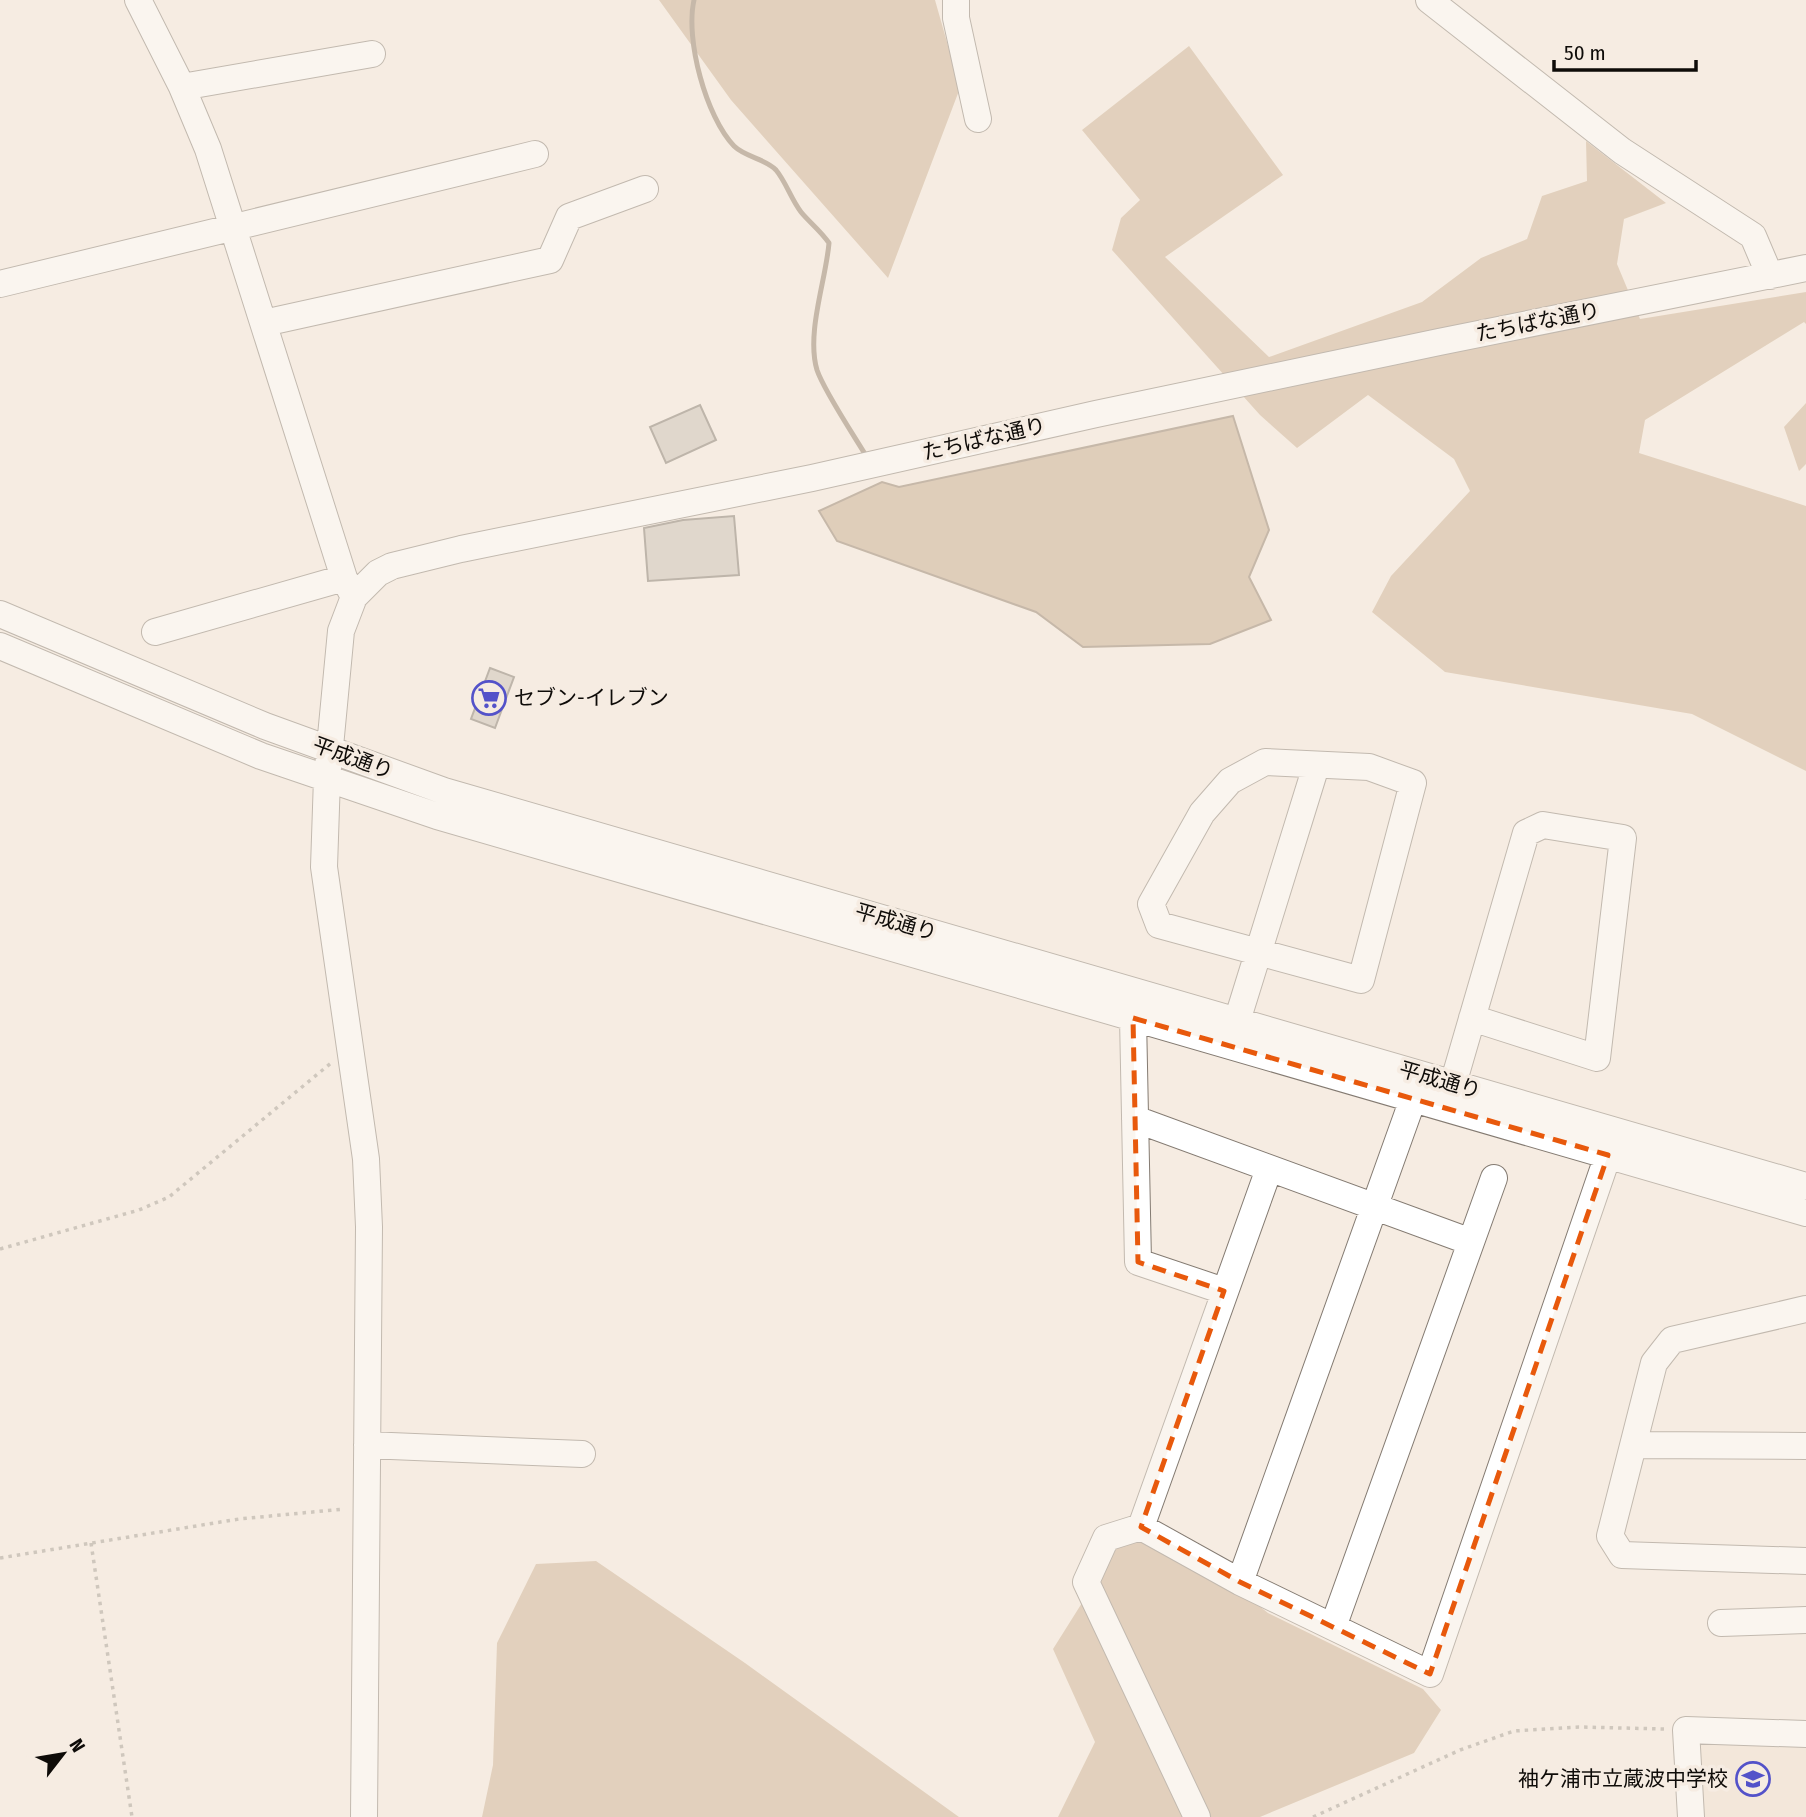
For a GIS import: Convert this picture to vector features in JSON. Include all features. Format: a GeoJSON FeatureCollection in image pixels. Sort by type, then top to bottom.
{"type":"FeatureCollection","features":[{"type":"Feature","properties":{"kind":"street"},"geometry":{"type":"LineString","coordinates":[[138,0],[182,87],[208,149],[349,587],[155,632]]}},
{"type":"Feature","properties":{"kind":"street"},"geometry":{"type":"LineString","coordinates":[[956,0],[956,18],[978,119]]}},
{"type":"Feature","properties":{"kind":"street"},"geometry":{"type":"LineString","coordinates":[[1429,0],[1622,151],[1753,236],[1770,275]]}},
{"type":"Feature","properties":{"kind":"street"},"geometry":{"type":"LineString","coordinates":[[182,87],[372,54]]}},
{"type":"Feature","properties":{"kind":"street"},"geometry":{"type":"LineString","coordinates":[[0,284],[535,154]]}},
{"type":"Feature","properties":{"kind":"street"},"geometry":{"type":"LineString","coordinates":[[264,323],[550,260],[569,217],[645,189]]}},
{"type":"Feature","properties":{"kind":"street","name":"たちばな通り"},"geometry":{"type":"LineString","coordinates":[[364,1817],[369,1227],[366,1160],[324,867],[327,778],[341,631],[349,587],[366,583],[392,566],[461,549],[812,478],[1096,414],[1806,268]]}},
{"type":"Feature","properties":{"kind":"street","name":"平成通り"},"geometry":{"type":"LineString","coordinates":[[0,614],[265,726],[444,790],[1806,1186]]}},
{"type":"Feature","properties":{"kind":"street","name":"平成通り"},"geometry":{"type":"LineString","coordinates":[[0,646],[261,756],[437,816],[1806,1213]]}},
{"type":"Feature","properties":{"kind":"street"},"geometry":{"type":"LineString","coordinates":[[1265,762],[1369,766],[1413,783],[1362,980],[1259,951],[1159,925],[1151,904],[1202,813],[1230,781],[1265,762]]}},
{"type":"Feature","properties":{"kind":"street"},"geometry":{"type":"LineString","coordinates":[[1237,1021],[1317,766]]}},
{"type":"Feature","properties":{"kind":"street"},"geometry":{"type":"LineString","coordinates":[[1453,1084],[1472,1018],[1526,833],[1543,825],[1623,838],[1597,1058],[1472,1018]]}},
{"type":"Feature","properties":{"kind":"street"},"geometry":{"type":"LineString","coordinates":[[1133,1018],[1138,1262],[1224,1291]]}},
{"type":"Feature","properties":{"kind":"street"},"geometry":{"type":"LineString","coordinates":[[1240,1582],[1413,1099]]}},
{"type":"Feature","properties":{"kind":"street"},"geometry":{"type":"LineString","coordinates":[[1135,1119],[1471,1242]]}},
{"type":"Feature","properties":{"kind":"street"},"geometry":{"type":"LineString","coordinates":[[1197,1817],[1086,1582],[1106,1538],[1141,1527],[1240,1582],[1430,1674],[1608,1156]]}},
{"type":"Feature","properties":{"kind":"street"},"geometry":{"type":"LineString","coordinates":[[1141,1527],[1269,1169]]}},
{"type":"Feature","properties":{"kind":"street"},"geometry":{"type":"LineString","coordinates":[[1333,1627],[1494,1178]]}},
{"type":"Feature","properties":{"kind":"street"},"geometry":{"type":"LineString","coordinates":[[1806,1310],[1672,1340],[1654,1363],[1610,1536],[1622,1555],[1806,1561]]}},
{"type":"Feature","properties":{"kind":"street"},"geometry":{"type":"LineString","coordinates":[[1633,1445],[1806,1446]]}},
{"type":"Feature","properties":{"kind":"street"},"geometry":{"type":"LineString","coordinates":[[367,1446],[582,1454]]}},
{"type":"Feature","properties":{"kind":"street"},"geometry":{"type":"LineString","coordinates":[[1721,1623],[1806,1620]]}},
{"type":"Feature","properties":{"kind":"street"},"geometry":{"type":"LineString","coordinates":[[1691,1817],[1686,1730],[1806,1734]]}},
{"type":"Feature","properties":{"kind":"path"},"geometry":{"type":"LineString","coordinates":[[0,1249],[139,1210],[169,1197],[348,1048]]}},
{"type":"Feature","properties":{"kind":"path"},"geometry":{"type":"LineString","coordinates":[[0,1558],[239,1519],[366,1507]]}},
{"type":"Feature","properties":{"kind":"path"},"geometry":{"type":"LineString","coordinates":[[91,1544],[132,1817]]}},
{"type":"Feature","properties":{"kind":"path"},"geometry":{"type":"LineString","coordinates":[[1313,1817],[1460,1750],[1514,1731],[1579,1727],[1686,1730]]}},
{"type":"Feature","properties":{"kind":"highlighted area"},"geometry":{"type":"Polygon","coordinates":[[[1133,1018],[1608,1155],[1430,1674],[1240,1582],[1141,1527],[1224,1291],[1138,1262],[1133,1018]]]}},
{"type":"Feature","properties":{"kind":"shaded area"},"geometry":{"type":"Polygon","coordinates":[[[659,0],[935,0],[960,88],[888,278],[731,100],[659,0]]]}},
{"type":"Feature","properties":{"kind":"shaded area"},"geometry":{"type":"Polygon","coordinates":[[[1189,46],[1283,175],[1165,257],[1269,357],[1422,302],[1481,258],[1527,239],[1542,196],[1587,181],[1586,141],[1666,203],[1624,219],[1617,264],[1640,319],[1806,292],[1806,324],[1804,322],[1645,420],[1639,453],[1806,506],[1806,771],[1692,714],[1445,672],[1372,612],[1391,576],[1470,491],[1454,459],[1368,395],[1297,448],[1260,415],[1112,250],[1121,218],[1140,200],[1082,130],[1189,46]]]}},
{"type":"Feature","properties":{"kind":"shaded area"},"geometry":{"type":"Polygon","coordinates":[[[1806,403],[1806,464],[1799,471],[1784,427],[1806,403]]]}},
{"type":"Feature","properties":{"kind":"shaded area"},"geometry":{"type":"Polygon","coordinates":[[[1233,416],[1269,530],[1249,577],[1271,620],[1210,644],[1083,647],[1036,612],[837,541],[819,511],[882,482],[899,487],[1233,416]]]}},
{"type":"Feature","properties":{"kind":"shaded area"},"geometry":{"type":"Polygon","coordinates":[[[1126,1533],[1204,1562],[1268,1613],[1423,1689],[1441,1710],[1414,1753],[1260,1817],[1058,1817],[1095,1742],[1053,1649],[1126,1533]]]}},
{"type":"Feature","properties":{"kind":"shaded area"},"geometry":{"type":"Polygon","coordinates":[[[596,1561],[745,1663],[959,1817],[482,1817],[493,1765],[497,1643],[536,1564],[596,1561]]]}},
{"type":"Feature","properties":{"kind":"shaded area","name":"袖ケ浦市立蔵波中学校"},"geometry":{"type":"Polygon","coordinates":[[[1806,1738],[1806,1817],[1702,1817],[1697,1741],[1806,1738]]]}},
{"type":"Feature","properties":{"kind":"building"},"geometry":{"type":"Polygon","coordinates":[[[700,405],[716,440],[666,463],[650,427],[700,405]]]}},
{"type":"Feature","properties":{"kind":"building"},"geometry":{"type":"Polygon","coordinates":[[[734,516],[739,575],[648,581],[644,528],[683,520],[734,516]]]}},
{"type":"Feature","properties":{"kind":"building"},"geometry":{"type":"Polygon","coordinates":[[[490,668],[514,677],[495,728],[471,719],[490,668]]]}},
{"type":"Feature","properties":{"kind":"waterway"},"geometry":{"type":"LineString","coordinates":[[694,0],[692,16],[695,56],[707,97],[724,133],[739,150],[776,170],[801,212],[829,243],[815,323],[814,355],[826,390],[868,459]]}},
{"type":"Feature","properties":{"kind":"place","name":"セブン-イレブン"},"geometry":{"type":"Point","coordinates":[489,698]}},
{"type":"Feature","properties":{"kind":"place","name":"袖ケ浦市立蔵波中学校"},"geometry":{"type":"Point","coordinates":[1753,1779]}}]}
